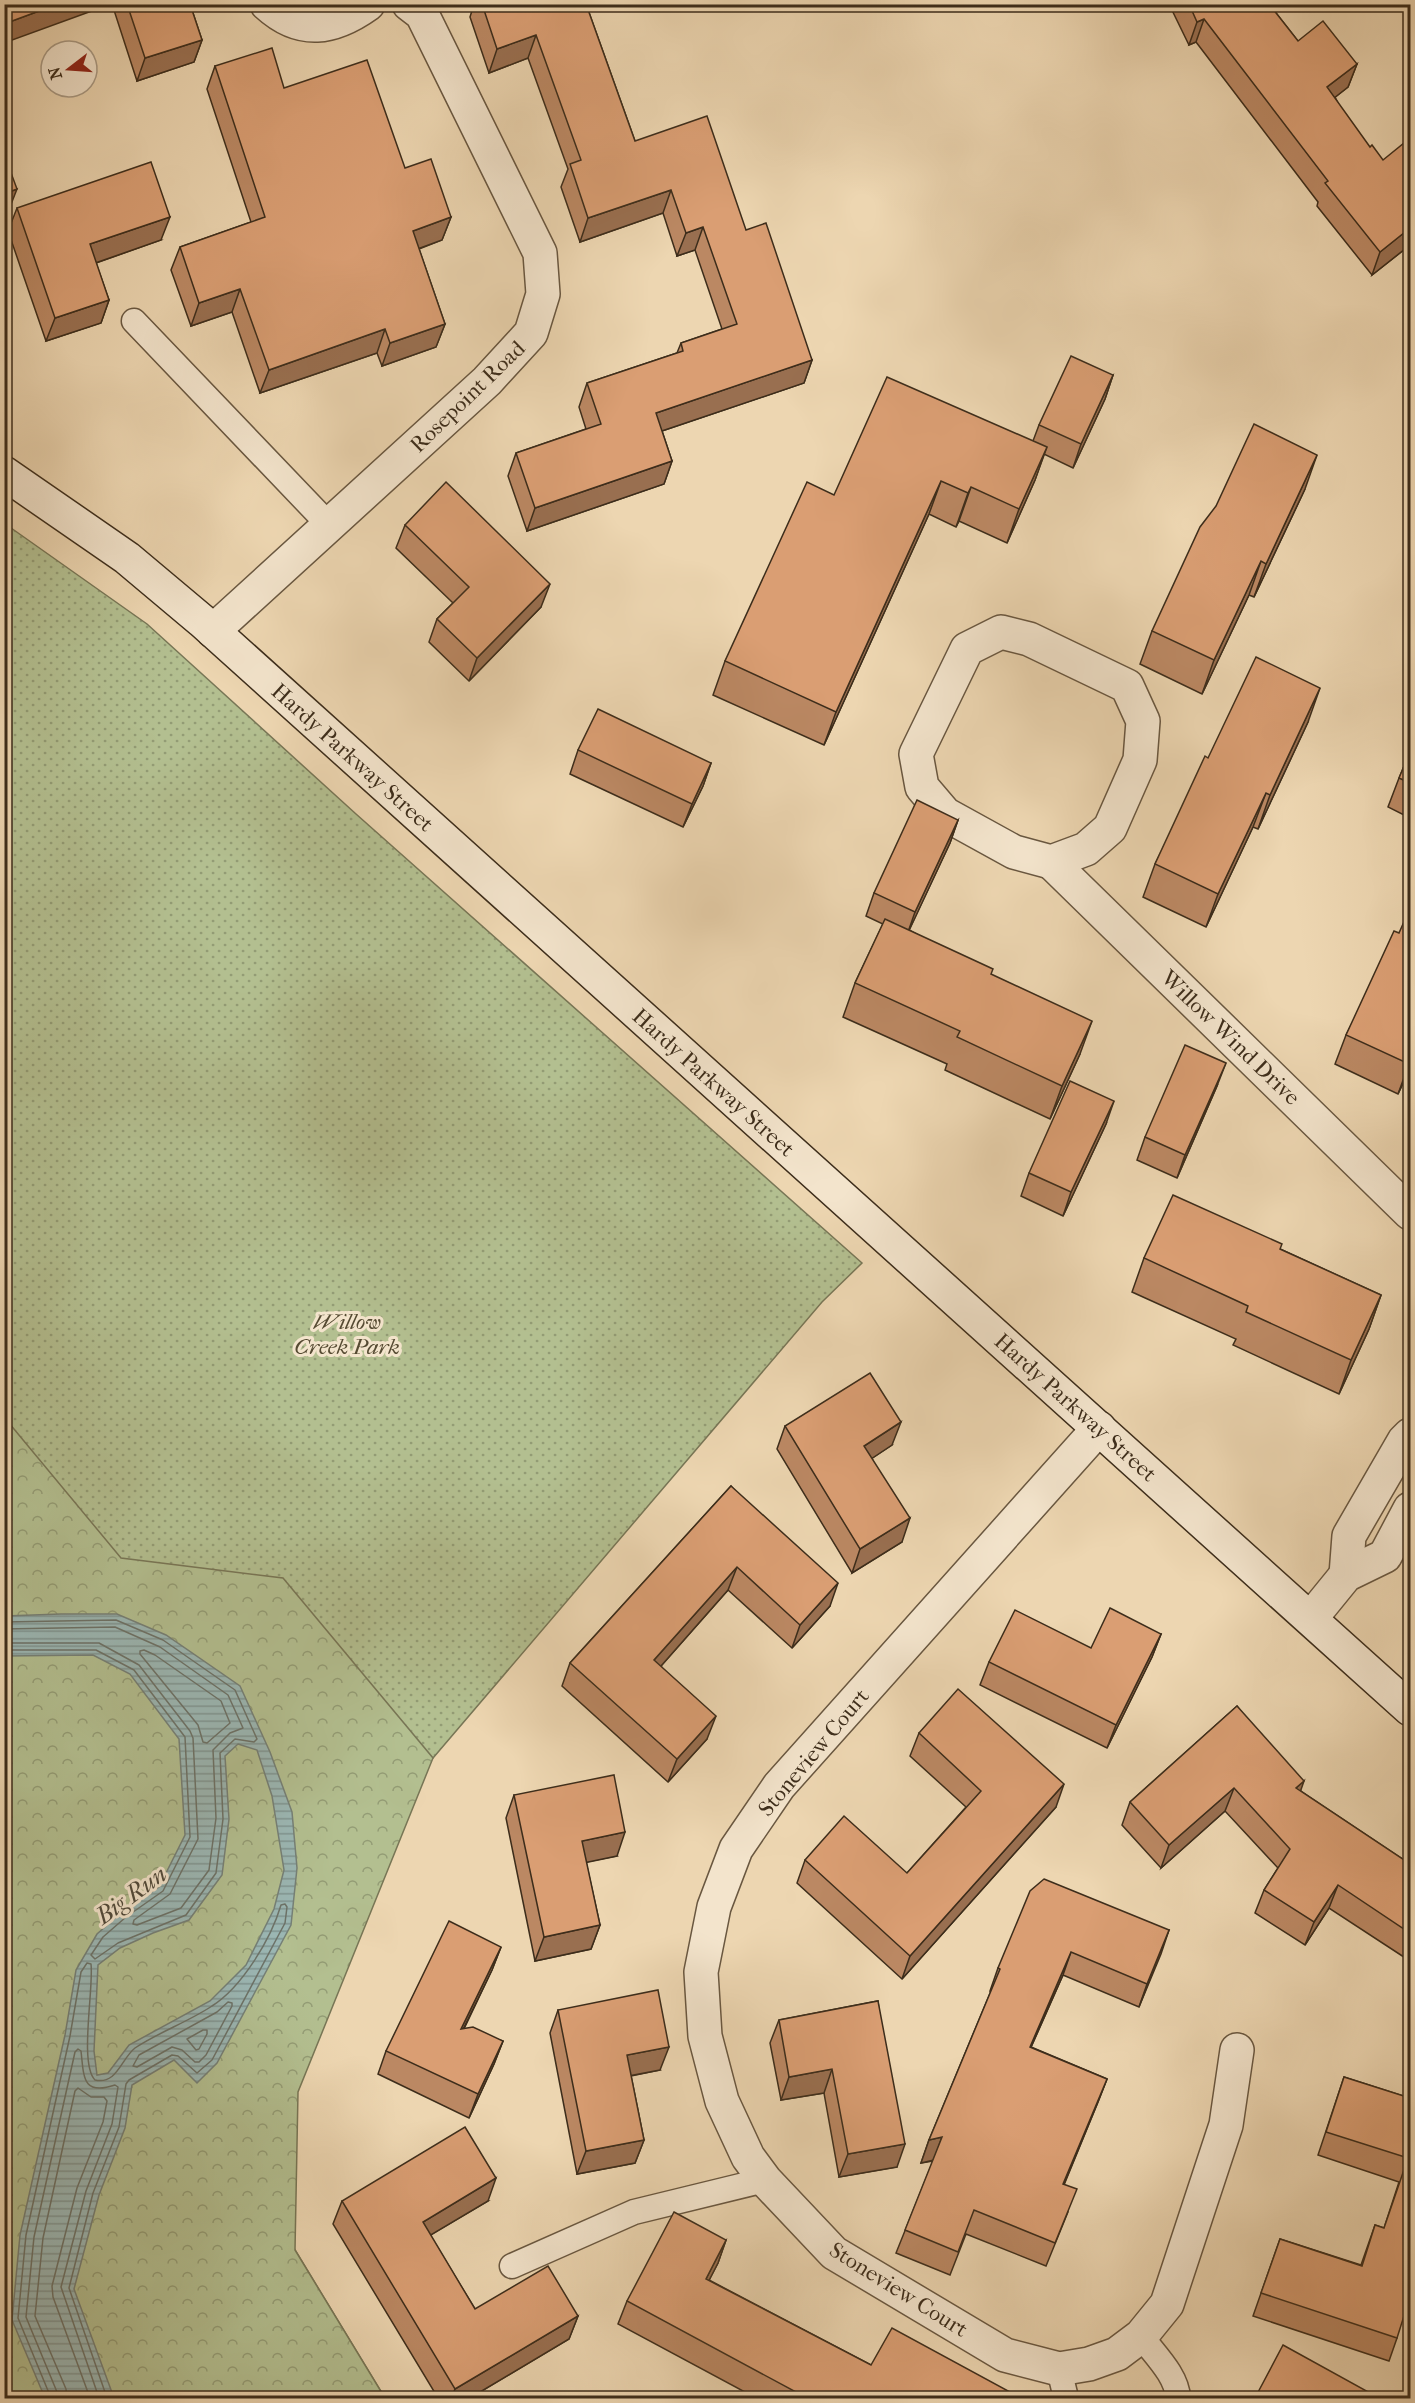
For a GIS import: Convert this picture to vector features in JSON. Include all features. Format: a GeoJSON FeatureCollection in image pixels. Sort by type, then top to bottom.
{"type":"FeatureCollection","features":[{"type":"Feature","properties":{"kind":"street"},"geometry":{"type":"LineString","coordinates":[[267,4],[279,15],[301,24],[325,26],[348,18],[368,4]]}},
{"type":"Feature","properties":{"kind":"street","name":"Rosepoint Road"},"geometry":{"type":"LineString","coordinates":[[213,631],[487,381],[531,333],[543,294],[540,253],[422,14],[409,4]]}},
{"type":"Feature","properties":{"kind":"street","name":"Hardy Parkway Street"},"geometry":{"type":"LineString","coordinates":[[4,473],[127,558],[213,631],[1410,1709]]}},
{"type":"Feature","properties":{"kind":"street","name":"Willow Wind Drive"},"geometry":{"type":"LineString","coordinates":[[1051,862],[1086,849],[1110,828],[1140,760],[1143,721],[1126,686],[1029,639],[1001,632],[967,649],[916,754],[922,787],[945,814],[1014,852],[1051,862],[1410,1213]]}},
{"type":"Feature","properties":{"kind":"street","name":"Stoneview Court"},"geometry":{"type":"LineString","coordinates":[[1100,1428],[779,1786],[736,1849],[714,1907],[701,1972],[705,2036],[722,2101],[748,2157],[765,2180],[834,2253],[1005,2355],[1062,2384],[1089,2364],[1117,2354],[1141,2336],[1167,2304],[1226,2125],[1237,2050]]}},
{"type":"Feature","properties":{"kind":"street"},"geometry":{"type":"LineString","coordinates":[[1346,1575],[1349,1536],[1404,1441],[1410,1435]]}},
{"type":"Feature","properties":{"kind":"street"},"geometry":{"type":"LineString","coordinates":[[1311,1618],[1346,1575],[1385,1556],[1410,1509]]}},
{"type":"Feature","properties":{"kind":"lane"},"geometry":{"type":"LineString","coordinates":[[134,321],[330,526]]}},
{"type":"Feature","properties":{"kind":"lane"},"geometry":{"type":"LineString","coordinates":[[512,2266],[634,2212],[765,2180]]}},
{"type":"Feature","properties":{"kind":"lane"},"geometry":{"type":"LineString","coordinates":[[1141,2336],[1169,2372],[1178,2392],[1178,2398]]}},
{"type":"Feature","properties":{"kind":"green space","name":"Willow Creek Park"},"geometry":{"type":"Polygon","coordinates":[[[4,523],[147,624],[356,814],[862,1263],[822,1302],[178,2057],[385,2398],[5,2398],[4,523]]]}},
{"type":"Feature","properties":{"kind":"green space"},"geometry":{"type":"Polygon","coordinates":[[[4,1417],[121,1558],[283,1578],[433,1758],[298,2092],[295,2250],[385,2398],[5,2398],[4,1417]]]}},
{"type":"Feature","properties":{"kind":"water"},"geometry":{"type":"Polygon","coordinates":[[[117,1614],[166,1635],[240,1686],[270,1752],[292,1812],[297,1868],[291,1925],[217,2063],[197,2083],[174,2060],[132,2085],[125,2128],[99,2195],[74,2289],[114,2398],[45,2398],[12,2320],[20,2235],[65,2035],[76,1970],[97,1934],[122,1912],[159,1887],[185,1835],[179,1739],[130,1674],[93,1655],[5,1656],[5,1616],[117,1614]],[[238,1744],[225,1756],[229,1819],[222,1875],[189,1920],[120,1948],[98,1965],[94,2051],[97,2075],[108,2073],[129,2045],[210,2001],[246,1965],[274,1909],[284,1870],[272,1796],[257,1750],[238,1744]]]}},
{"type":"Feature","properties":{"kind":"building"},"geometry":{"type":"Polygon","coordinates":[[[4,4],[58,4],[4,24],[4,4]]]}},
{"type":"Feature","properties":{"kind":"building"},"geometry":{"type":"Polygon","coordinates":[[[127,4],[190,4],[202,40],[145,58],[127,4]]]}},
{"type":"Feature","properties":{"kind":"building"},"geometry":{"type":"Polygon","coordinates":[[[482,4],[586,4],[635,141],[707,116],[746,230],[766,223],[812,360],[656,413],[672,461],[535,508],[516,453],[601,424],[587,383],[683,351],[681,343],[737,324],[703,227],[686,233],[671,190],[588,218],[570,164],[581,160],[536,35],[497,49],[482,4]]]}},
{"type":"Feature","properties":{"kind":"building"},"geometry":{"type":"Polygon","coordinates":[[[1189,4],[1269,4],[1298,41],[1323,21],[1357,64],[1327,87],[1370,147],[1372,145],[1383,160],[1409,139],[1410,141],[1410,228],[1380,252],[1325,183],[1328,181],[1204,19],[1197,22],[1189,4]]]}},
{"type":"Feature","properties":{"kind":"building"},"geometry":{"type":"Polygon","coordinates":[[[272,48],[284,88],[367,60],[405,168],[431,159],[451,217],[413,231],[445,324],[390,343],[385,329],[269,370],[240,289],[199,303],[180,247],[265,217],[215,66],[272,48]]]}},
{"type":"Feature","properties":{"kind":"building"},"geometry":{"type":"Polygon","coordinates":[[[4,154],[17,189],[4,194],[4,154]]]}},
{"type":"Feature","properties":{"kind":"building"},"geometry":{"type":"Polygon","coordinates":[[[151,162],[170,217],[90,244],[109,300],[55,318],[17,208],[151,162]]]}},
{"type":"Feature","properties":{"kind":"building"},"geometry":{"type":"Polygon","coordinates":[[[1071,356],[1113,375],[1081,444],[1039,425],[1071,356]]]}},
{"type":"Feature","properties":{"kind":"building"},"geometry":{"type":"Polygon","coordinates":[[[887,377],[1047,447],[1019,509],[971,487],[968,493],[941,481],[836,712],[725,661],[807,482],[834,495],[887,377]]]}},
{"type":"Feature","properties":{"kind":"building"},"geometry":{"type":"Polygon","coordinates":[[[1254,424],[1317,455],[1266,564],[1261,561],[1214,660],[1152,631],[1200,527],[1216,506],[1254,424]]]}},
{"type":"Feature","properties":{"kind":"building"},"geometry":{"type":"Polygon","coordinates":[[[446,482],[550,584],[477,658],[437,619],[469,587],[405,525],[446,482]]]}},
{"type":"Feature","properties":{"kind":"building"},"geometry":{"type":"Polygon","coordinates":[[[1256,657],[1320,688],[1270,795],[1266,793],[1218,894],[1155,864],[1205,756],[1208,758],[1256,657]]]}},
{"type":"Feature","properties":{"kind":"building"},"geometry":{"type":"Polygon","coordinates":[[[598,709],[711,763],[692,804],[578,750],[598,709]]]}},
{"type":"Feature","properties":{"kind":"building"},"geometry":{"type":"Polygon","coordinates":[[[1410,752],[1410,783],[1399,778],[1410,752]]]}},
{"type":"Feature","properties":{"kind":"building"},"geometry":{"type":"Polygon","coordinates":[[[917,800],[958,820],[915,912],[874,893],[917,800]]]}},
{"type":"Feature","properties":{"kind":"building"},"geometry":{"type":"Polygon","coordinates":[[[1410,908],[1409,1064],[1346,1035],[1394,931],[1399,933],[1410,908]]]}},
{"type":"Feature","properties":{"kind":"building"},"geometry":{"type":"Polygon","coordinates":[[[885,919],[993,969],[991,974],[1092,1021],[1062,1086],[957,1037],[960,1031],[855,983],[885,919]]]}},
{"type":"Feature","properties":{"kind":"building"},"geometry":{"type":"Polygon","coordinates":[[[1185,1045],[1226,1063],[1185,1155],[1145,1137],[1185,1045]]]}},
{"type":"Feature","properties":{"kind":"building"},"geometry":{"type":"Polygon","coordinates":[[[1070,1081],[1114,1101],[1071,1192],[1029,1173],[1070,1081]]]}},
{"type":"Feature","properties":{"kind":"building"},"geometry":{"type":"Polygon","coordinates":[[[1173,1195],[1282,1244],[1280,1249],[1381,1295],[1351,1360],[1246,1312],[1248,1306],[1144,1258],[1173,1195]]]}},
{"type":"Feature","properties":{"kind":"building"},"geometry":{"type":"Polygon","coordinates":[[[870,1373],[901,1422],[864,1446],[910,1518],[860,1549],[785,1426],[870,1373]]]}},
{"type":"Feature","properties":{"kind":"building"},"geometry":{"type":"Polygon","coordinates":[[[731,1486],[838,1583],[800,1625],[737,1567],[654,1660],[716,1716],[677,1759],[570,1663],[731,1486]]]}},
{"type":"Feature","properties":{"kind":"building"},"geometry":{"type":"Polygon","coordinates":[[[1110,1608],[1161,1634],[1116,1725],[989,1662],[1015,1610],[1091,1648],[1110,1608]]]}},
{"type":"Feature","properties":{"kind":"building"},"geometry":{"type":"Polygon","coordinates":[[[958,1689],[1064,1784],[910,1956],[805,1860],[844,1816],[907,1873],[981,1791],[919,1733],[958,1689]]]}},
{"type":"Feature","properties":{"kind":"building"},"geometry":{"type":"Polygon","coordinates":[[[1237,1706],[1304,1781],[1296,1788],[1410,1864],[1410,1933],[1338,1885],[1314,1922],[1264,1890],[1290,1849],[1234,1788],[1169,1845],[1130,1802],[1237,1706]]]}},
{"type":"Feature","properties":{"kind":"building"},"geometry":{"type":"Polygon","coordinates":[[[614,1775],[625,1832],[582,1841],[600,1925],[544,1937],[514,1795],[614,1775]]]}},
{"type":"Feature","properties":{"kind":"building"},"geometry":{"type":"Polygon","coordinates":[[[1044,1879],[1169,1930],[1147,1984],[1071,1952],[1030,2047],[1107,2079],[1063,2184],[1077,2189],[1055,2243],[974,2210],[958,2252],[905,2230],[942,2137],[929,2140],[1030,1891],[1044,1879]]]}},
{"type":"Feature","properties":{"kind":"building"},"geometry":{"type":"Polygon","coordinates":[[[449,1921],[501,1947],[461,2029],[473,2027],[503,2041],[478,2094],[386,2051],[449,1921]]]}},
{"type":"Feature","properties":{"kind":"building"},"geometry":{"type":"Polygon","coordinates":[[[658,1990],[669,2047],[627,2055],[644,2140],[586,2151],[558,2010],[658,1990]]]}},
{"type":"Feature","properties":{"kind":"building"},"geometry":{"type":"Polygon","coordinates":[[[878,2001],[905,2144],[848,2154],[832,2069],[789,2077],[779,2020],[878,2001]]]}},
{"type":"Feature","properties":{"kind":"building"},"geometry":{"type":"Polygon","coordinates":[[[1344,2077],[1410,2098],[1410,2297],[1397,2338],[1261,2293],[1280,2239],[1362,2266],[1375,2225],[1384,2228],[1408,2158],[1326,2132],[1344,2077]]]}},
{"type":"Feature","properties":{"kind":"building"},"geometry":{"type":"Polygon","coordinates":[[[465,2127],[496,2178],[423,2222],[475,2309],[548,2266],[578,2316],[455,2389],[342,2201],[465,2127]]]}},
{"type":"Feature","properties":{"kind":"building"},"geometry":{"type":"Polygon","coordinates":[[[674,2212],[726,2240],[706,2279],[871,2365],[892,2328],[1021,2398],[807,2398],[627,2301],[674,2212]]]}},
{"type":"Feature","properties":{"kind":"building"},"geometry":{"type":"Polygon","coordinates":[[[1283,2345],[1372,2394],[1370,2398],[1261,2398],[1256,2396],[1283,2345]]]}},
{"type":"Feature","properties":{"kind":"water label","name":"Big Run"},"geometry":{"type":"Point","coordinates":[131,1895]}}]}
